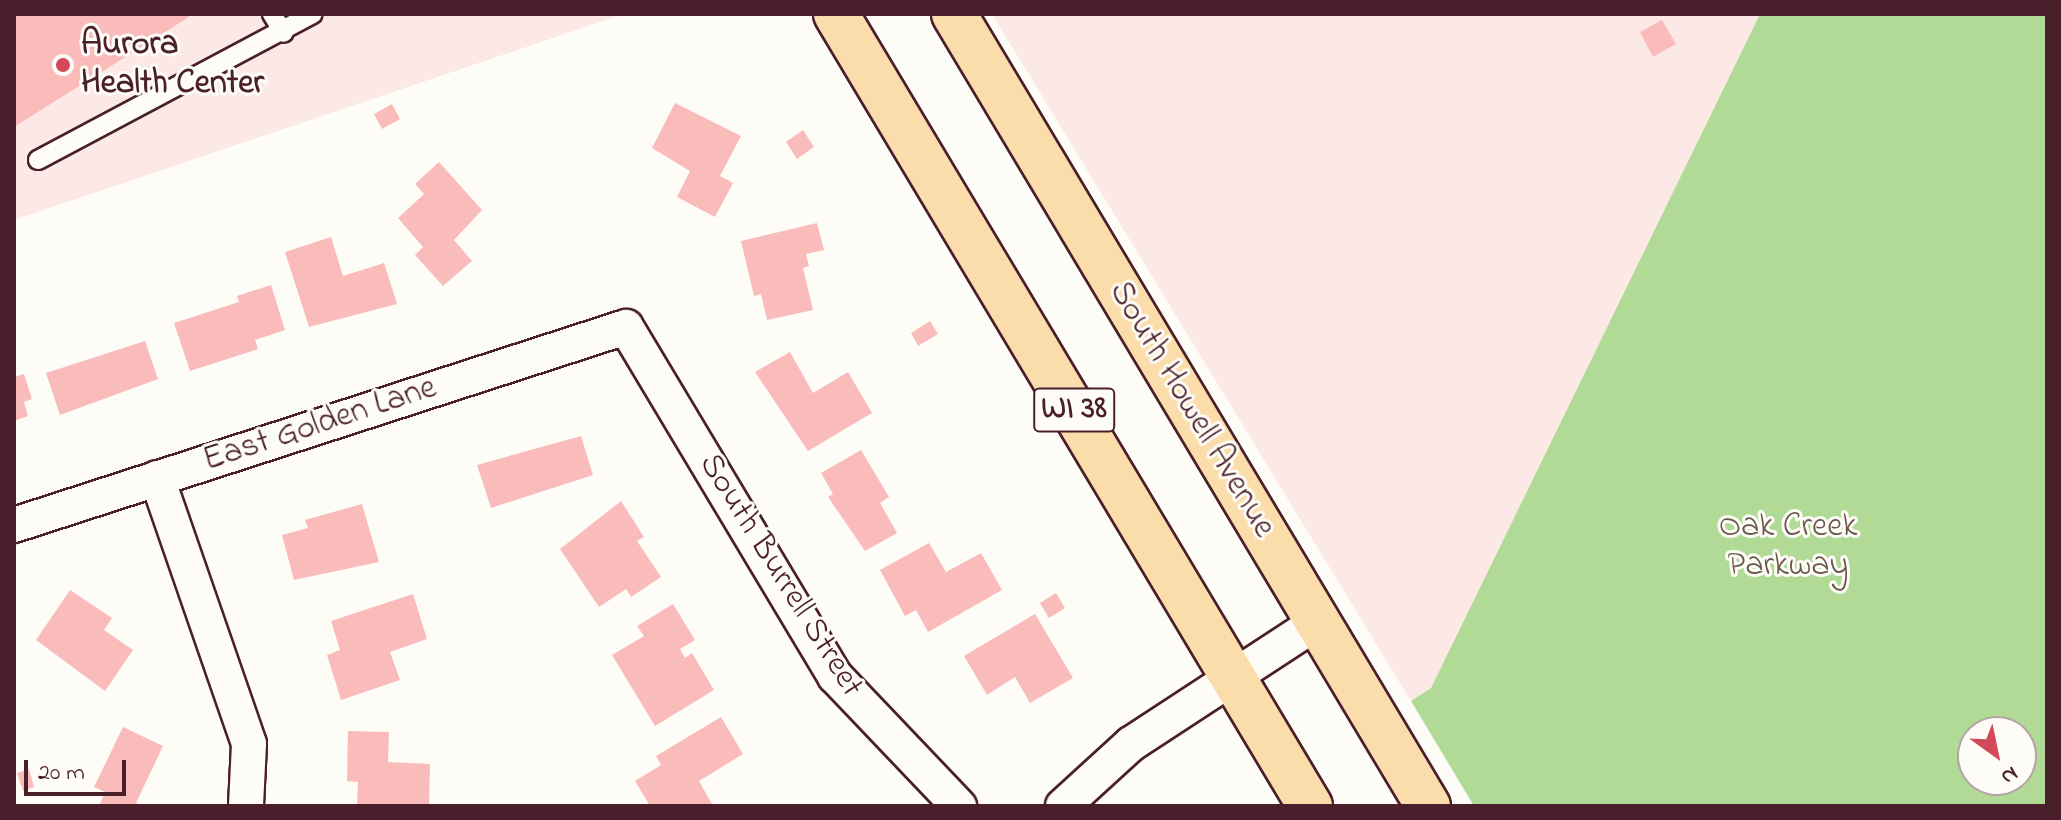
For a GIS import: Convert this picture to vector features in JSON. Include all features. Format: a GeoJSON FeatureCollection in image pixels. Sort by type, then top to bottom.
{"type":"FeatureCollection","features":[{"type":"Feature","properties":{"kind":"main road","name":"WI 38"},"geometry":{"type":"LineString","coordinates":[[836,14],[1310,806]]}},
{"type":"Feature","properties":{"kind":"main road"},"geometry":{"type":"LineString","coordinates":[[931,14],[1004,102]]}},
{"type":"Feature","properties":{"kind":"main road","name":"South Howell Avenue"},"geometry":{"type":"LineString","coordinates":[[954,14],[1004,102],[1236,480],[1316,623],[1428,806]]}},
{"type":"Feature","properties":{"kind":"street","name":"East Golden Lane"},"geometry":{"type":"LineString","coordinates":[[14,525],[626,327]]}},
{"type":"Feature","properties":{"kind":"street","name":"South Burrell Street"},"geometry":{"type":"LineString","coordinates":[[626,327],[835,676],[959,806]]}},
{"type":"Feature","properties":{"kind":"street"},"geometry":{"type":"LineString","coordinates":[[157,478],[249,744],[246,806]]}},
{"type":"Feature","properties":{"kind":"street"},"geometry":{"type":"LineString","coordinates":[[1063,806],[1131,744],[1316,623]]}},
{"type":"Feature","properties":{"kind":"lane"},"geometry":{"type":"LineString","coordinates":[[272,14],[284,33]]}},
{"type":"Feature","properties":{"kind":"lane"},"geometry":{"type":"LineString","coordinates":[[38,160],[284,33],[313,14]]}},
{"type":"Feature","properties":{"kind":"shaded area"},"geometry":{"type":"Polygon","coordinates":[[[14,14],[624,14],[14,220],[14,14]]]}},
{"type":"Feature","properties":{"kind":"shaded area"},"geometry":{"type":"Polygon","coordinates":[[[992,14],[1760,14],[1431,688],[1411,701],[992,14]]]}},
{"type":"Feature","properties":{"kind":"green space","name":"Oak Creek Parkway"},"geometry":{"type":"Polygon","coordinates":[[[1760,14],[2047,14],[2047,806],[1474,806],[1411,701],[1431,688],[1760,14]]]}},
{"type":"Feature","properties":{"kind":"building","name":"Aurora Health Center"},"geometry":{"type":"Polygon","coordinates":[[[14,14],[187,14],[189,17],[14,127],[14,14]]]}},
{"type":"Feature","properties":{"kind":"building"},"geometry":{"type":"Polygon","coordinates":[[[1662,20],[1676,44],[1653,57],[1640,32],[1662,20]]]}},
{"type":"Feature","properties":{"kind":"building"},"geometry":{"type":"Polygon","coordinates":[[[675,103],[741,136],[720,176],[733,183],[715,217],[677,197],[690,171],[652,148],[675,103]]]}},
{"type":"Feature","properties":{"kind":"building"},"geometry":{"type":"Polygon","coordinates":[[[392,104],[400,119],[382,129],[374,114],[392,104]]]}},
{"type":"Feature","properties":{"kind":"building"},"geometry":{"type":"Polygon","coordinates":[[[803,130],[814,147],[797,159],[786,142],[803,130]]]}},
{"type":"Feature","properties":{"kind":"building"},"geometry":{"type":"Polygon","coordinates":[[[439,162],[482,210],[454,240],[472,261],[443,286],[415,255],[423,247],[398,218],[424,194],[415,184],[439,162]]]}},
{"type":"Feature","properties":{"kind":"building"},"geometry":{"type":"Polygon","coordinates":[[[817,223],[824,250],[806,254],[809,266],[803,268],[813,310],[767,320],[761,294],[754,296],[741,241],[817,223]]]}},
{"type":"Feature","properties":{"kind":"building"},"geometry":{"type":"Polygon","coordinates":[[[331,237],[343,276],[384,263],[397,304],[309,327],[285,252],[331,237]]]}},
{"type":"Feature","properties":{"kind":"building"},"geometry":{"type":"Polygon","coordinates":[[[271,285],[285,330],[255,340],[258,349],[190,371],[174,323],[239,302],[237,296],[271,285]]]}},
{"type":"Feature","properties":{"kind":"building"},"geometry":{"type":"Polygon","coordinates":[[[930,321],[938,334],[918,346],[911,333],[930,321]]]}},
{"type":"Feature","properties":{"kind":"building"},"geometry":{"type":"Polygon","coordinates":[[[145,341],[158,379],[60,415],[46,373],[145,341]]]}},
{"type":"Feature","properties":{"kind":"building"},"geometry":{"type":"Polygon","coordinates":[[[790,352],[813,393],[848,372],[872,413],[808,451],[755,372],[790,352]]]}},
{"type":"Feature","properties":{"kind":"building"},"geometry":{"type":"Polygon","coordinates":[[[24,374],[32,399],[24,402],[28,416],[14,421],[14,377],[24,374]]]}},
{"type":"Feature","properties":{"kind":"building"},"geometry":{"type":"Polygon","coordinates":[[[581,436],[593,475],[491,508],[477,465],[581,436]]]}},
{"type":"Feature","properties":{"kind":"building"},"geometry":{"type":"Polygon","coordinates":[[[861,450],[889,497],[880,503],[897,533],[865,551],[828,497],[833,494],[821,473],[861,450]]]}},
{"type":"Feature","properties":{"kind":"building"},"geometry":{"type":"Polygon","coordinates":[[[621,501],[644,537],[637,541],[661,577],[631,597],[626,589],[599,607],[560,549],[621,501]]]}},
{"type":"Feature","properties":{"kind":"building"},"geometry":{"type":"Polygon","coordinates":[[[362,504],[379,562],[294,580],[282,535],[308,528],[305,520],[362,504]]]}},
{"type":"Feature","properties":{"kind":"building"},"geometry":{"type":"Polygon","coordinates":[[[929,543],[946,572],[981,553],[1002,590],[928,632],[916,610],[905,616],[880,570],[929,543]]]}},
{"type":"Feature","properties":{"kind":"building"},"geometry":{"type":"Polygon","coordinates":[[[70,590],[112,618],[104,630],[133,650],[105,691],[36,640],[70,590]]]}},
{"type":"Feature","properties":{"kind":"building"},"geometry":{"type":"Polygon","coordinates":[[[1056,593],[1065,608],[1049,618],[1040,603],[1056,593]]]}},
{"type":"Feature","properties":{"kind":"building"},"geometry":{"type":"Polygon","coordinates":[[[413,594],[427,639],[390,652],[400,680],[341,700],[327,655],[340,650],[331,621],[413,594]]]}},
{"type":"Feature","properties":{"kind":"building"},"geometry":{"type":"Polygon","coordinates":[[[673,604],[695,640],[680,649],[685,658],[692,653],[714,690],[655,726],[612,655],[644,636],[637,626],[673,604]]]}},
{"type":"Feature","properties":{"kind":"building"},"geometry":{"type":"Polygon","coordinates":[[[1035,614],[1073,678],[1030,703],[1015,677],[987,695],[964,656],[1035,614]]]}},
{"type":"Feature","properties":{"kind":"building"},"geometry":{"type":"Polygon","coordinates":[[[721,717],[743,754],[699,781],[713,806],[650,806],[635,781],[661,765],[656,756],[721,717]]]}},
{"type":"Feature","properties":{"kind":"building"},"geometry":{"type":"Polygon","coordinates":[[[123,727],[163,746],[136,803],[143,806],[99,806],[105,792],[94,787],[123,727]]]}},
{"type":"Feature","properties":{"kind":"building"},"geometry":{"type":"Polygon","coordinates":[[[348,731],[389,732],[388,762],[430,764],[429,806],[357,806],[358,782],[347,781],[348,731]]]}},
{"type":"Feature","properties":{"kind":"building"},"geometry":{"type":"Polygon","coordinates":[[[29,769],[34,787],[23,791],[17,773],[29,769]]]}},
{"type":"Feature","properties":{"kind":"place","name":"Aurora Health Center"},"geometry":{"type":"Point","coordinates":[63,65]}}]}
